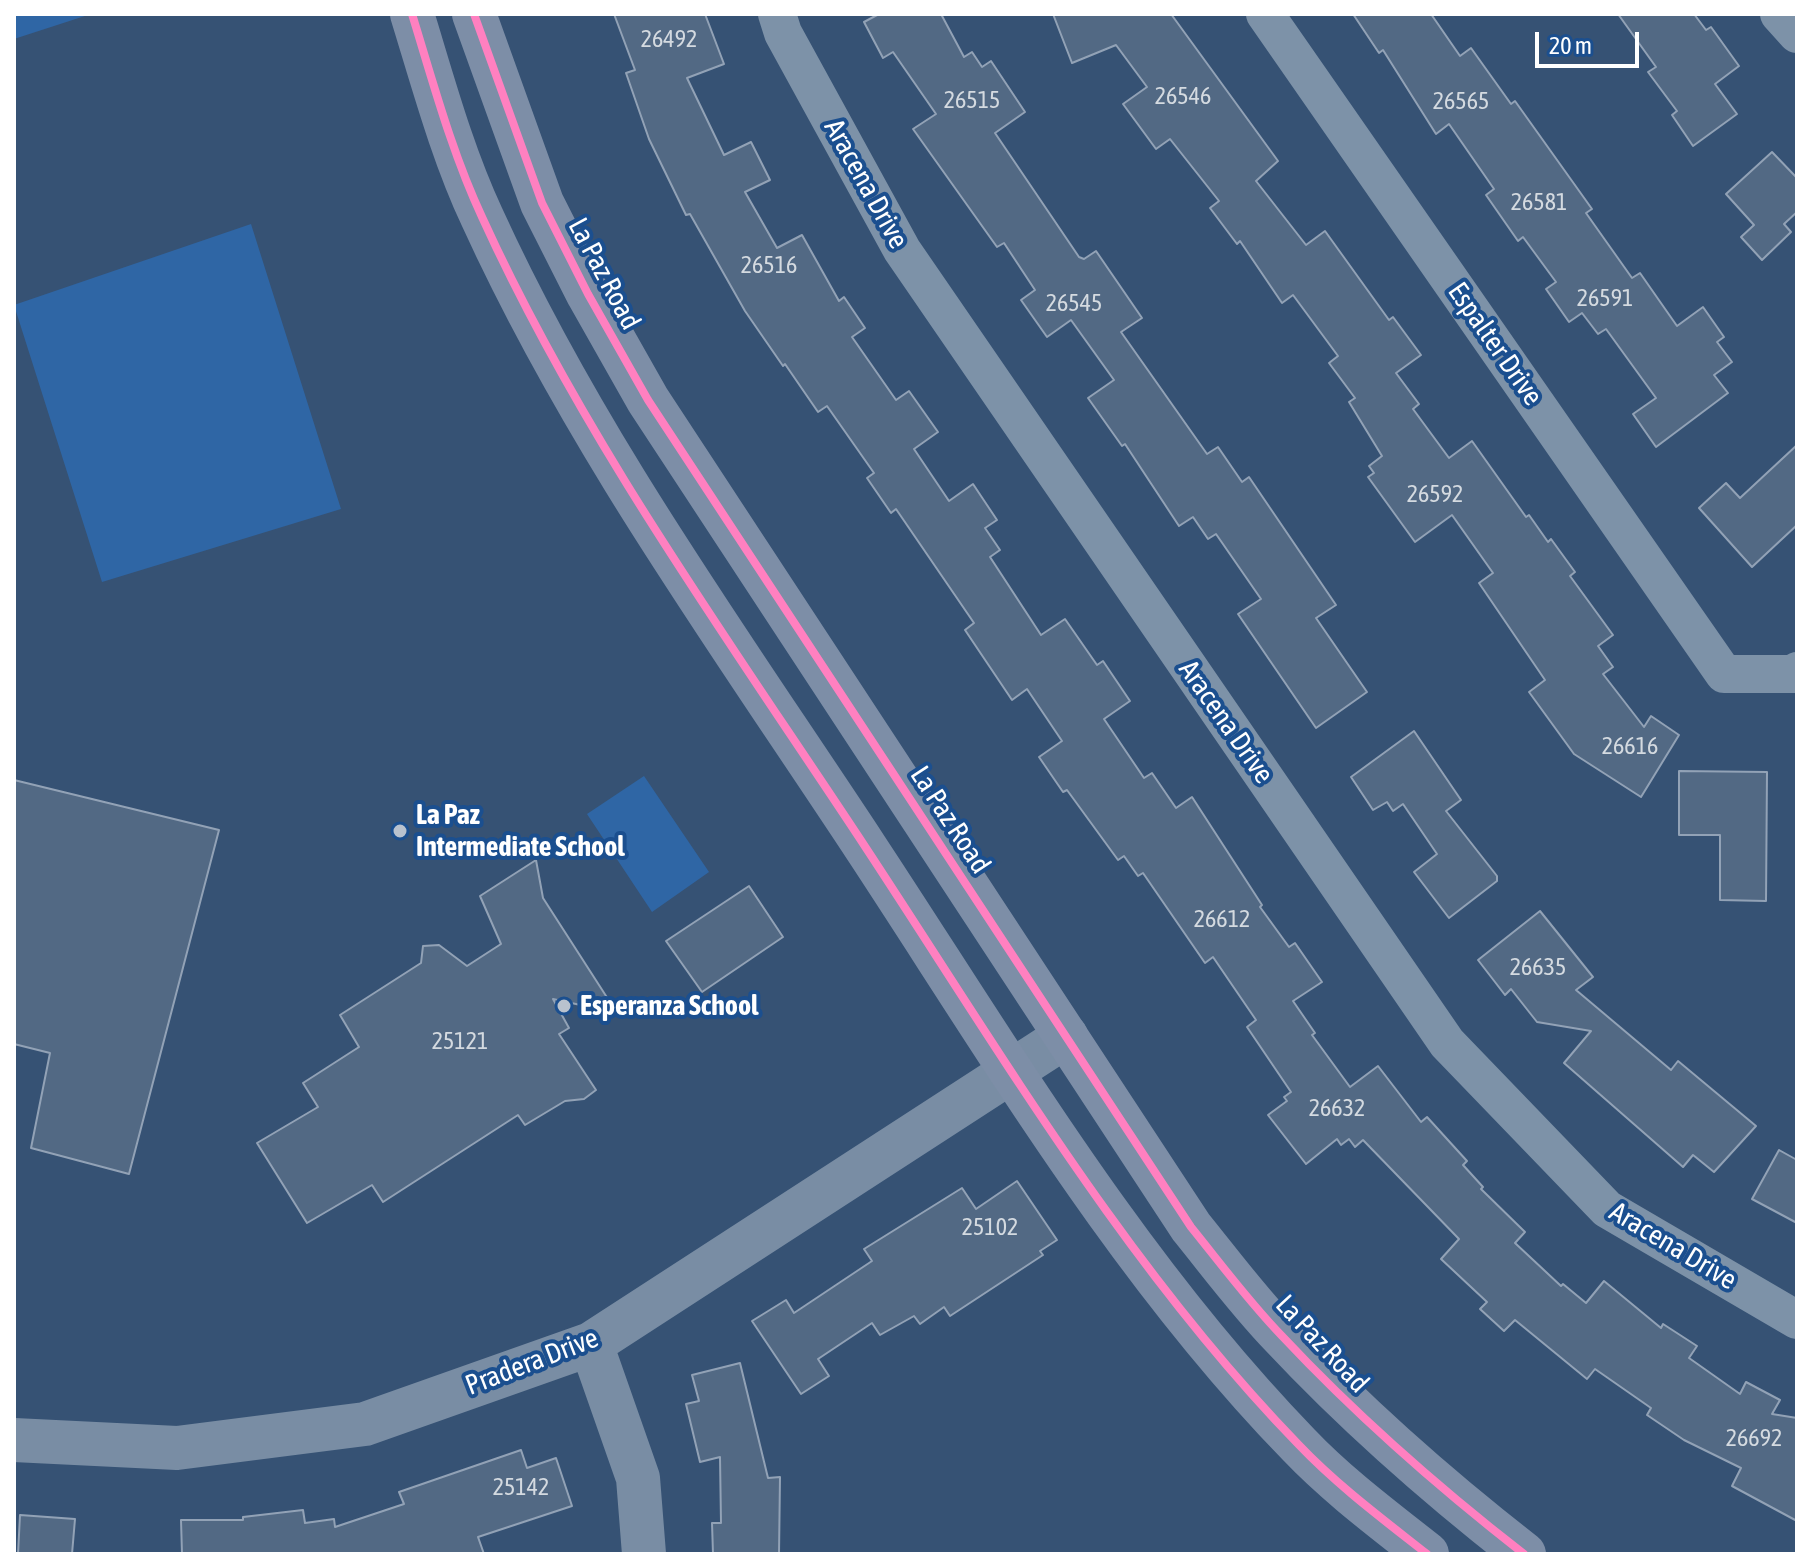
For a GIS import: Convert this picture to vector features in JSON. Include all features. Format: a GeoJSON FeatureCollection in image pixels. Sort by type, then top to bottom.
{"type":"FeatureCollection","features":[{"type":"Feature","properties":{"kind":"main road"},"geometry":{"type":"LineString","coordinates":[[412,14],[480,214],[544,342],[687,576],[1012,1071],[1145,1268],[1226,1366],[1303,1449],[1427,1554]]}},
{"type":"Feature","properties":{"kind":"main road","name":"La Paz Road"},"geometry":{"type":"LineString","coordinates":[[474,14],[542,203],[588,294],[648,400],[1191,1227],[1279,1334],[1362,1418],[1450,1496],[1524,1554]]}},
{"type":"Feature","properties":{"kind":"street","name":"Aracena Drive"},"geometry":{"type":"LineString","coordinates":[[777,14],[783,33],[902,250],[1447,1043],[1607,1209],[1797,1320]]}},
{"type":"Feature","properties":{"kind":"street","name":"Espalter Drive"},"geometry":{"type":"LineString","coordinates":[[1265,14],[1724,674],[1794,674],[1797,671]]}},
{"type":"Feature","properties":{"kind":"street"},"geometry":{"type":"LineString","coordinates":[[1779,14],[1797,34]]}},
{"type":"Feature","properties":{"kind":"street","name":"Pradera Drive"},"geometry":{"type":"LineString","coordinates":[[14,1440],[177,1448],[365,1424],[591,1344],[1066,1036]]}},
{"type":"Feature","properties":{"kind":"street"},"geometry":{"type":"LineString","coordinates":[[591,1344],[638,1478],[644,1554]]}},
{"type":"Feature","properties":{"kind":"shaded area"},"geometry":{"type":"Polygon","coordinates":[[[14,14],[91,14],[14,39],[14,14]]]}},
{"type":"Feature","properties":{"kind":"shaded area"},"geometry":{"type":"Polygon","coordinates":[[[251,224],[341,509],[102,582],[14,305],[251,224]]]}},
{"type":"Feature","properties":{"kind":"shaded area"},"geometry":{"type":"Polygon","coordinates":[[[644,776],[709,872],[652,912],[587,814],[644,776]]]}},
{"type":"Feature","properties":{"kind":"building"},"geometry":{"type":"Polygon","coordinates":[[[614,14],[705,14],[724,64],[687,78],[724,155],[751,142],[770,180],[745,192],[777,248],[802,235],[839,301],[844,297],[865,328],[852,337],[896,400],[909,391],[938,432],[914,449],[949,501],[973,484],[997,520],[985,528],[1000,550],[990,557],[1041,635],[1065,619],[1097,665],[1103,661],[1130,701],[1104,719],[1144,778],[1152,773],[1176,808],[1192,797],[1262,905],[1260,907],[1289,947],[1295,943],[1322,982],[1293,1001],[1315,1033],[1312,1035],[1350,1087],[1378,1066],[1421,1122],[1427,1117],[1467,1161],[1463,1165],[1483,1187],[1481,1189],[1525,1232],[1515,1243],[1561,1286],[1563,1284],[1586,1303],[1604,1281],[1661,1328],[1663,1324],[1697,1346],[1689,1358],[1740,1394],[1746,1382],[1780,1400],[1772,1414],[1797,1418],[1797,1521],[1732,1486],[1741,1468],[1684,1440],[1647,1415],[1651,1408],[1595,1369],[1587,1379],[1515,1320],[1504,1331],[1480,1309],[1487,1302],[1441,1259],[1459,1239],[1363,1140],[1355,1147],[1349,1139],[1341,1145],[1337,1139],[1306,1164],[1268,1115],[1287,1101],[1284,1097],[1291,1092],[1247,1027],[1256,1020],[1213,957],[1205,963],[1143,873],[1138,876],[1124,856],[1118,860],[1067,790],[1063,792],[1039,757],[1062,741],[1027,689],[1012,700],[965,630],[974,623],[896,509],[891,513],[867,478],[874,473],[827,406],[818,412],[785,364],[783,366],[745,311],[690,214],[686,215],[649,139],[626,73],[635,70],[614,14]]]}},
{"type":"Feature","properties":{"kind":"building"},"geometry":{"type":"Polygon","coordinates":[[[879,14],[941,14],[964,57],[972,52],[982,67],[991,61],[1025,112],[995,133],[1079,257],[1084,259],[1096,251],[1142,318],[1121,332],[1207,454],[1218,447],[1242,482],[1249,477],[1336,605],[1316,618],[1367,692],[1316,728],[1238,614],[1261,599],[1216,534],[1208,539],[1193,517],[1179,526],[1125,444],[1122,446],[1088,398],[1114,380],[1071,320],[1047,337],[1021,300],[1035,290],[1004,243],[997,247],[913,129],[936,114],[893,52],[883,58],[864,22],[879,14]]]}},
{"type":"Feature","properties":{"kind":"building"},"geometry":{"type":"Polygon","coordinates":[[[1053,14],[1171,14],[1278,161],[1256,181],[1306,245],[1325,231],[1389,320],[1393,317],[1421,355],[1396,373],[1419,404],[1413,409],[1449,458],[1472,441],[1526,517],[1529,515],[1548,542],[1551,539],[1575,572],[1570,576],[1613,635],[1598,646],[1613,667],[1603,674],[1644,727],[1651,716],[1679,735],[1641,797],[1574,754],[1529,692],[1545,680],[1479,583],[1493,573],[1452,515],[1415,542],[1368,477],[1374,473],[1369,466],[1382,456],[1349,402],[1355,398],[1329,363],[1338,356],[1293,295],[1282,303],[1240,241],[1237,244],[1210,208],[1219,201],[1170,139],[1156,149],[1123,104],[1147,87],[1116,45],[1072,63],[1053,14]]]}},
{"type":"Feature","properties":{"kind":"building"},"geometry":{"type":"Polygon","coordinates":[[[1353,14],[1431,14],[1460,56],[1471,48],[1511,104],[1515,101],[1592,209],[1586,213],[1632,278],[1640,273],[1677,326],[1703,307],[1724,337],[1717,342],[1732,362],[1714,375],[1728,393],[1656,447],[1633,414],[1656,398],[1606,329],[1598,334],[1582,313],[1569,322],[1546,289],[1556,282],[1523,237],[1518,241],[1486,195],[1494,189],[1449,124],[1436,134],[1383,50],[1379,53],[1353,14]]]}},
{"type":"Feature","properties":{"kind":"building"},"geometry":{"type":"Polygon","coordinates":[[[1618,14],[1694,14],[1706,30],[1711,27],[1739,66],[1715,84],[1737,114],[1693,146],[1672,115],[1677,111],[1648,72],[1656,67],[1618,14]]]}},
{"type":"Feature","properties":{"kind":"building"},"geometry":{"type":"Polygon","coordinates":[[[1772,152],[1797,178],[1797,212],[1784,224],[1791,232],[1762,260],[1741,237],[1754,225],[1726,194],[1772,152]]]}},
{"type":"Feature","properties":{"kind":"building"},"geometry":{"type":"Polygon","coordinates":[[[1797,445],[1797,525],[1752,567],[1699,508],[1726,483],[1740,498],[1797,445]]]}},
{"type":"Feature","properties":{"kind":"building"},"geometry":{"type":"Polygon","coordinates":[[[1414,731],[1461,800],[1446,811],[1497,876],[1497,881],[1449,918],[1414,872],[1437,854],[1403,804],[1393,811],[1387,802],[1373,810],[1351,777],[1414,731]]]}},
{"type":"Feature","properties":{"kind":"building"},"geometry":{"type":"Polygon","coordinates":[[[1679,771],[1767,772],[1766,901],[1720,900],[1720,835],[1679,835],[1679,771]]]}},
{"type":"Feature","properties":{"kind":"building"},"geometry":{"type":"Polygon","coordinates":[[[14,780],[219,830],[129,1174],[31,1148],[50,1053],[14,1044],[14,780]]]}},
{"type":"Feature","properties":{"kind":"building","name":"Esperanza School"},"geometry":{"type":"Polygon","coordinates":[[[536,860],[543,898],[617,1013],[553,999],[569,1028],[559,1034],[596,1090],[584,1099],[565,1101],[525,1125],[518,1115],[383,1202],[372,1185],[307,1223],[257,1143],[318,1107],[303,1083],[359,1047],[340,1015],[421,963],[423,946],[439,945],[467,966],[501,944],[480,896],[536,860]]]}},
{"type":"Feature","properties":{"kind":"building"},"geometry":{"type":"Polygon","coordinates":[[[749,886],[783,937],[702,992],[666,941],[749,886]]]}},
{"type":"Feature","properties":{"kind":"building"},"geometry":{"type":"Polygon","coordinates":[[[1540,911],[1593,977],[1576,990],[1671,1070],[1678,1061],[1756,1126],[1714,1172],[1693,1155],[1683,1167],[1564,1063],[1591,1031],[1537,1022],[1511,989],[1505,995],[1478,960],[1540,911]]]}},
{"type":"Feature","properties":{"kind":"building"},"geometry":{"type":"Polygon","coordinates":[[[1779,1150],[1797,1160],[1797,1223],[1752,1199],[1779,1150]]]}},
{"type":"Feature","properties":{"kind":"building"},"geometry":{"type":"Polygon","coordinates":[[[1017,1181],[1057,1240],[1040,1251],[1043,1255],[950,1316],[944,1307],[920,1324],[914,1316],[880,1335],[872,1323],[818,1359],[829,1376],[801,1394],[752,1321],[786,1300],[794,1313],[872,1261],[864,1249],[962,1188],[976,1209],[1017,1181]]]}},
{"type":"Feature","properties":{"kind":"building"},"geometry":{"type":"Polygon","coordinates":[[[740,1363],[768,1478],[780,1477],[779,1554],[713,1554],[712,1523],[721,1523],[720,1457],[700,1462],[686,1404],[699,1401],[692,1375],[740,1363]]]}},
{"type":"Feature","properties":{"kind":"building"},"geometry":{"type":"Polygon","coordinates":[[[521,1450],[527,1468],[556,1458],[572,1506],[478,1537],[484,1554],[182,1554],[181,1520],[243,1520],[243,1517],[303,1510],[305,1523],[334,1519],[335,1527],[404,1504],[399,1492],[521,1450]]]}},
{"type":"Feature","properties":{"kind":"building"},"geometry":{"type":"Polygon","coordinates":[[[20,1515],[75,1519],[72,1554],[18,1554],[20,1515]]]}},
{"type":"Feature","properties":{"kind":"cycle path"},"geometry":{"type":"LineString","coordinates":[[412,14],[471,193],[522,300],[566,381],[662,540],[1017,1080],[1122,1232],[1237,1377],[1329,1474],[1427,1554]]}},
{"type":"Feature","properties":{"kind":"cycle path"},"geometry":{"type":"LineString","coordinates":[[474,14],[542,203],[588,294],[648,400],[1191,1227],[1258,1310],[1310,1366],[1429,1477],[1524,1554]]}},
{"type":"Feature","properties":{"kind":"place","name":"La Paz Intermediate School"},"geometry":{"type":"Point","coordinates":[400,831]}},
{"type":"Feature","properties":{"kind":"place","name":"Esperanza School"},"geometry":{"type":"Point","coordinates":[564,1006]}}]}
